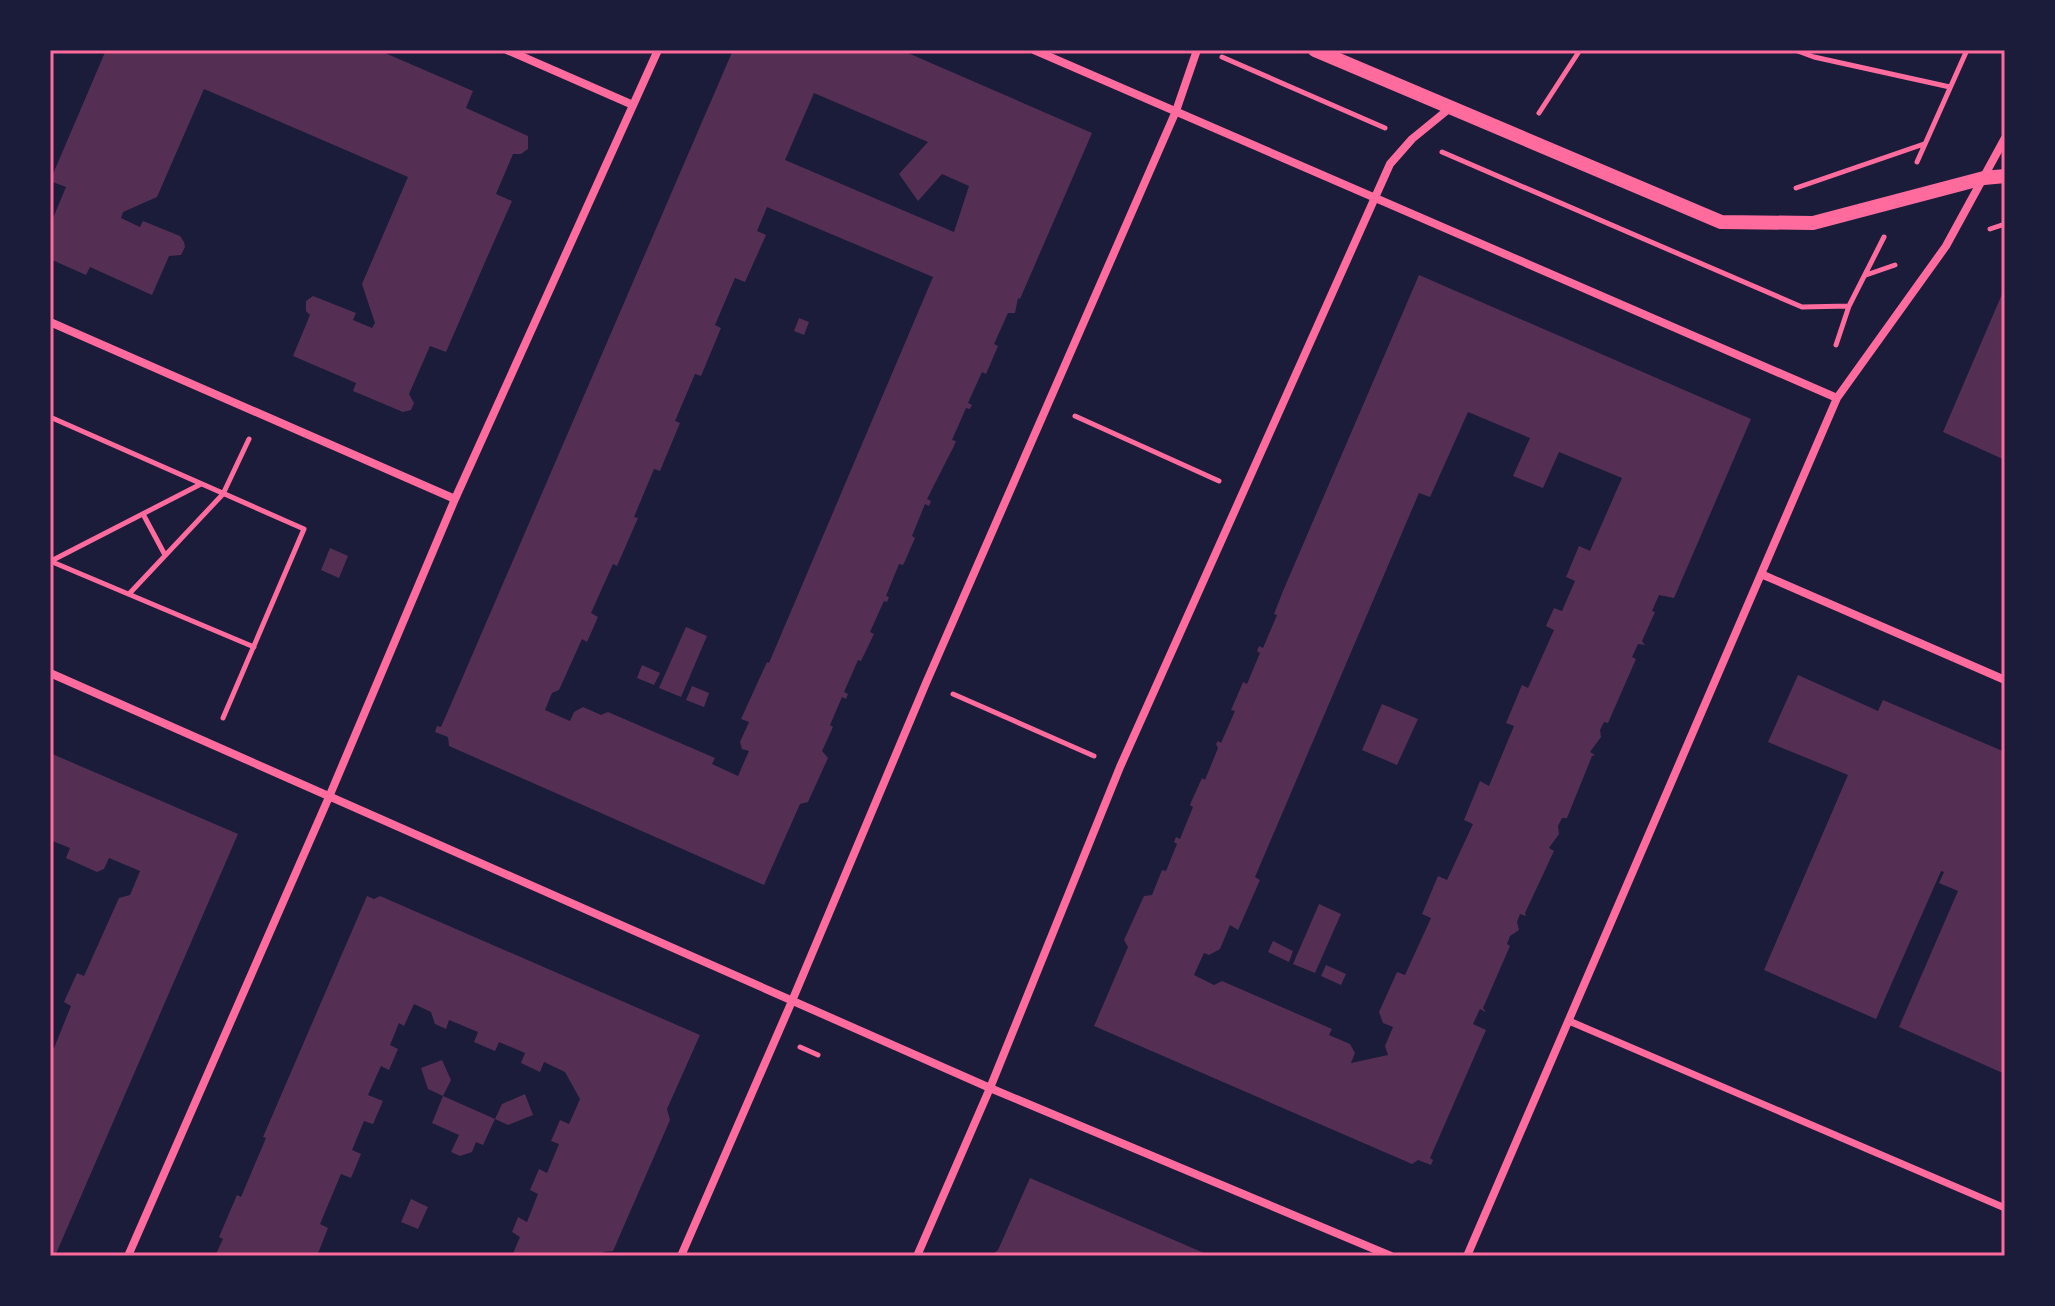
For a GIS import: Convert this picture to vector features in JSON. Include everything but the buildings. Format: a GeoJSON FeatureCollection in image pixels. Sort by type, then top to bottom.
{"type":"FeatureCollection","features":[{"type":"Feature","properties":{"kind":"street"},"geometry":{"type":"LineString","coordinates":[[507,50],[633,105]]}},
{"type":"Feature","properties":{"kind":"street"},"geometry":{"type":"LineString","coordinates":[[128,1256],[329,797],[455,499],[658,50]]}},
{"type":"Feature","properties":{"kind":"street"},"geometry":{"type":"LineString","coordinates":[[1034,50],[1837,398]]}},
{"type":"Feature","properties":{"kind":"street"},"geometry":{"type":"LineString","coordinates":[[681,1256],[926,683],[1176,111],[1197,50]]}},
{"type":"Feature","properties":{"kind":"street"},"geometry":{"type":"LineString","coordinates":[[1315,50],[1721,222],[1813,223],[1984,178],[2005,176]]}},
{"type":"Feature","properties":{"kind":"street"},"geometry":{"type":"LineString","coordinates":[[917,1256],[990,1088],[1120,767],[1375,196],[1390,164],[1412,139],[1450,108]]}},
{"type":"Feature","properties":{"kind":"street"},"geometry":{"type":"LineString","coordinates":[[1467,1256],[1837,398],[1946,246],[2005,138]]}},
{"type":"Feature","properties":{"kind":"street"},"geometry":{"type":"LineString","coordinates":[[50,322],[455,499]]}},
{"type":"Feature","properties":{"kind":"street"},"geometry":{"type":"LineString","coordinates":[[1761,574],[2005,680]]}},
{"type":"Feature","properties":{"kind":"street"},"geometry":{"type":"LineString","coordinates":[[50,673],[990,1088],[1391,1256]]}},
{"type":"Feature","properties":{"kind":"street"},"geometry":{"type":"LineString","coordinates":[[1569,1021],[2005,1208]]}},
{"type":"Feature","properties":{"kind":"path"},"geometry":{"type":"LineString","coordinates":[[1526,110],[1538,115],[1580,50]]}},
{"type":"Feature","properties":{"kind":"path"},"geometry":{"type":"LineString","coordinates":[[1795,50],[1950,87]]}},
{"type":"Feature","properties":{"kind":"path"},"geometry":{"type":"LineString","coordinates":[[1219,56],[1802,307],[1849,306],[1865,275]]}},
{"type":"Feature","properties":{"kind":"path"},"geometry":{"type":"LineString","coordinates":[[1783,191],[1924,144]]}},
{"type":"Feature","properties":{"kind":"path"},"geometry":{"type":"LineString","coordinates":[[1049,404],[1244,492]]}},
{"type":"Feature","properties":{"kind":"path"},"geometry":{"type":"LineString","coordinates":[[129,594],[223,494],[260,414]]}},
{"type":"Feature","properties":{"kind":"path"},"geometry":{"type":"LineString","coordinates":[[50,417],[304,529],[212,745]]}},
{"type":"Feature","properties":{"kind":"path"},"geometry":{"type":"LineString","coordinates":[[50,561],[201,484]]}},
{"type":"Feature","properties":{"kind":"path"},"geometry":{"type":"LineString","coordinates":[[143,514],[165,555]]}},
{"type":"Feature","properties":{"kind":"path"},"geometry":{"type":"LineString","coordinates":[[50,561],[254,647]]}},
{"type":"Feature","properties":{"kind":"path"},"geometry":{"type":"LineString","coordinates":[[926,683],[1120,767]]}}]}
